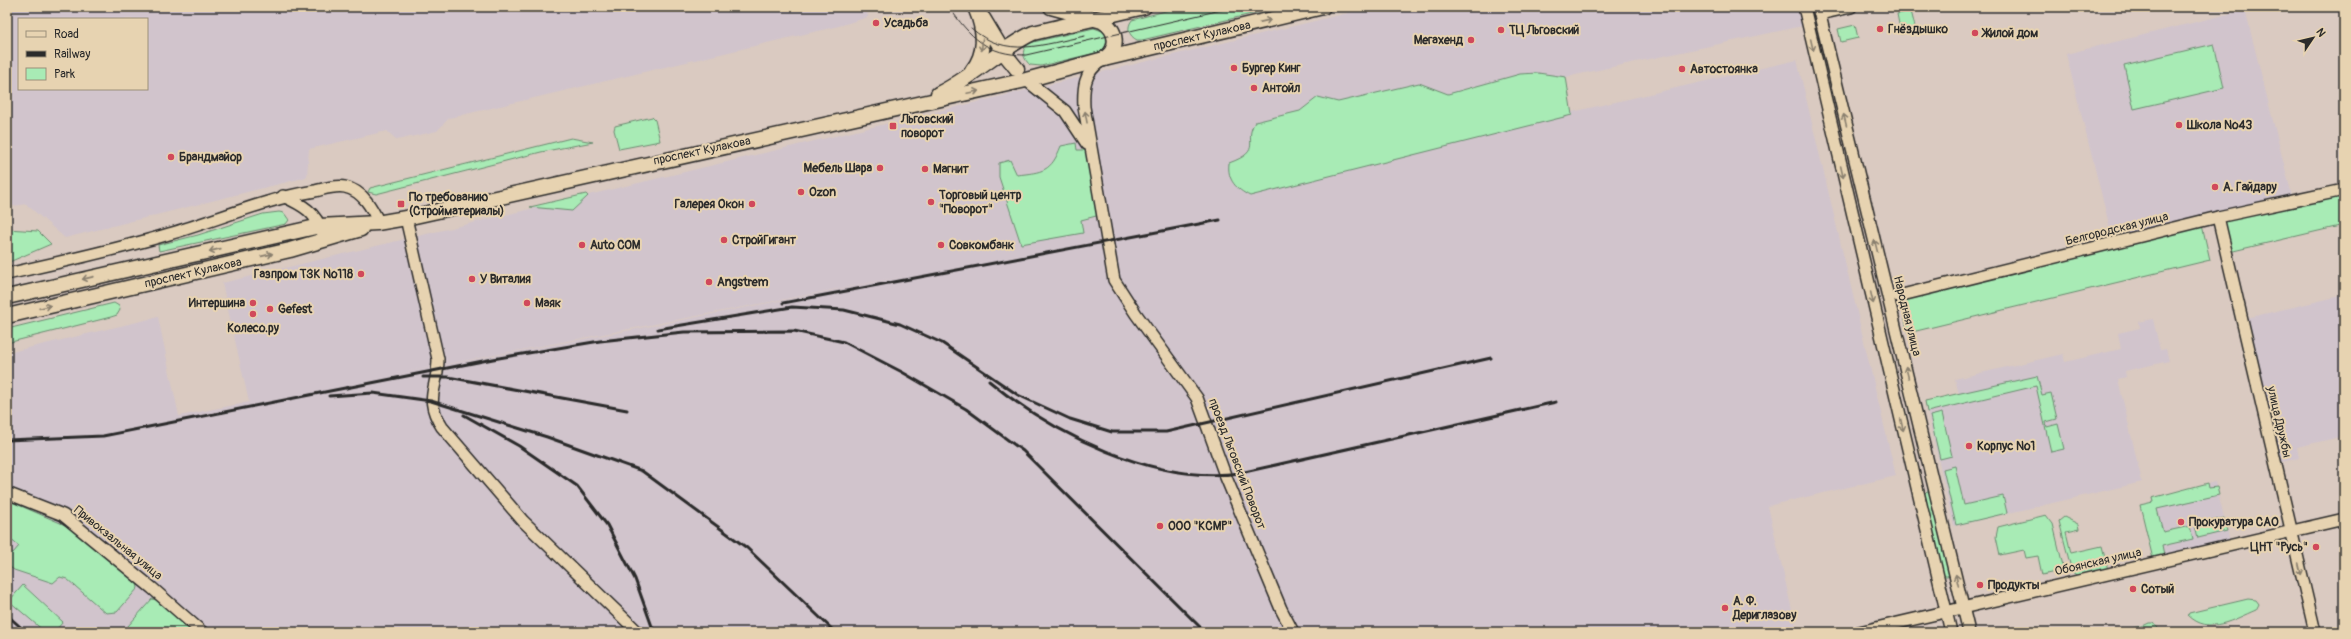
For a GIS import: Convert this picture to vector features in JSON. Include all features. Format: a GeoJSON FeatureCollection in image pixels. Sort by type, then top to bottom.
{"type":"FeatureCollection","features":[{"type":"Feature","properties":{"kind":"main road"},"geometry":{"type":"LineString","coordinates":[[976,7],[1003,51],[1026,80]]}},
{"type":"Feature","properties":{"kind":"main road"},"geometry":{"type":"LineString","coordinates":[[966,79],[975,67],[983,47],[983,34],[976,7]]}},
{"type":"Feature","properties":{"kind":"main road"},"geometry":{"type":"LineString","coordinates":[[1051,7],[1095,18],[1108,25],[1114,35],[1114,49],[1104,59]]}},
{"type":"Feature","properties":{"kind":"main road"},"geometry":{"type":"LineString","coordinates":[[921,102],[966,79],[1003,51],[1033,33],[1144,7]]}},
{"type":"Feature","properties":{"kind":"main road","name":"проспект Кулакова"},"geometry":{"type":"LineString","coordinates":[[7,297],[320,226],[378,223],[406,218],[921,102],[1026,80],[1104,59],[1323,7]]}},
{"type":"Feature","properties":{"kind":"main road"},"geometry":{"type":"LineString","coordinates":[[1018,69],[1013,56],[1016,47],[1033,33]]}},
{"type":"Feature","properties":{"kind":"main road","name":"проспект Кулакова"},"geometry":{"type":"LineString","coordinates":[[7,316],[325,240],[378,223]]}},
{"type":"Feature","properties":{"kind":"street"},"geometry":{"type":"LineString","coordinates":[[1805,12],[1814,21],[1819,11],[1851,7]]}},
{"type":"Feature","properties":{"kind":"street","name":"Народная улица"},"geometry":{"type":"LineString","coordinates":[[1819,11],[1969,632]]}},
{"type":"Feature","properties":{"kind":"street"},"geometry":{"type":"LineString","coordinates":[[1805,12],[1951,632]]}},
{"type":"Feature","properties":{"kind":"street"},"geometry":{"type":"LineString","coordinates":[[1092,155],[1083,92],[1086,79],[1091,70],[1104,59]]}},
{"type":"Feature","properties":{"kind":"street"},"geometry":{"type":"LineString","coordinates":[[1026,80],[1065,111],[1076,124],[1092,155]]}},
{"type":"Feature","properties":{"kind":"street","name":"проезд Льговский Поворот"},"geometry":{"type":"LineString","coordinates":[[1092,155],[1114,280],[1136,314],[1197,398],[1225,475],[1281,609],[1293,632]]}},
{"type":"Feature","properties":{"kind":"street"},"geometry":{"type":"LineString","coordinates":[[7,274],[106,252],[171,234],[283,196],[345,187],[360,195],[371,206],[378,223]]}},
{"type":"Feature","properties":{"kind":"street","name":"Белгородская улица"},"geometry":{"type":"LineString","coordinates":[[1898,296],[2218,217],[2344,190]]}},
{"type":"Feature","properties":{"kind":"street"},"geometry":{"type":"LineString","coordinates":[[283,196],[309,210],[320,226],[325,240]]}},
{"type":"Feature","properties":{"kind":"street","name":"улица Дружбы"},"geometry":{"type":"LineString","coordinates":[[2218,217],[2315,632]]}},
{"type":"Feature","properties":{"kind":"street"},"geometry":{"type":"LineString","coordinates":[[406,218],[438,359],[438,369],[431,401],[433,412],[442,427],[523,521],[638,632]]}},
{"type":"Feature","properties":{"kind":"street","name":"Привокзальная улица"},"geometry":{"type":"LineString","coordinates":[[7,493],[63,515],[152,588],[202,632]]}},
{"type":"Feature","properties":{"kind":"street","name":"Обоянская улица"},"geometry":{"type":"LineString","coordinates":[[1859,632],[2344,519]]}},
{"type":"Feature","properties":{"kind":"shaded area"},"geometry":{"type":"Polygon","coordinates":[[[7,7],[862,7],[862,12],[867,11],[868,17],[839,26],[449,118],[437,131],[397,140],[387,131],[309,149],[307,177],[65,238],[26,204],[7,207],[7,7]]]}},
{"type":"Feature","properties":{"kind":"shaded area"},"geometry":{"type":"Polygon","coordinates":[[[1373,7],[1817,7],[1821,22],[1566,77],[1572,112],[1797,60],[1896,476],[1768,506],[1797,632],[7,632],[7,353],[158,317],[179,416],[249,402],[222,283],[1373,7]],[[920,273],[391,375],[631,330],[920,273]]]}},
{"type":"Feature","properties":{"kind":"shaded area","name":"Школа №43"},"geometry":{"type":"Polygon","coordinates":[[[2245,10],[2292,196],[2113,240],[2066,54],[2245,10]]]}},
{"type":"Feature","properties":{"kind":"shaded area"},"geometry":{"type":"Polygon","coordinates":[[[2344,295],[2344,436],[2297,447],[2299,458],[2282,462],[2247,318],[2344,295]]]}},
{"type":"Feature","properties":{"kind":"shaded area"},"geometry":{"type":"Polygon","coordinates":[[[2153,319],[2160,350],[2166,349],[2169,361],[2125,371],[2126,377],[2118,379],[2142,482],[1954,526],[1925,402],[1959,394],[1955,379],[2063,354],[2065,362],[2121,349],[2118,333],[2140,328],[2139,322],[2153,319]]]}},
{"type":"Feature","properties":{"kind":"shaded area"},"geometry":{"type":"Polygon","coordinates":[[[2215,482],[2230,541],[2153,559],[2140,505],[2153,502],[2152,498],[2215,482]]]}},
{"type":"Feature","properties":{"kind":"green space"},"geometry":{"type":"Polygon","coordinates":[[[1180,7],[1281,7],[1142,40],[1137,40],[1130,34],[1129,26],[1132,20],[1180,7]]]}},
{"type":"Feature","properties":{"kind":"green space"},"geometry":{"type":"Polygon","coordinates":[[[1911,11],[1916,31],[1901,34],[1897,14],[1911,11]]]}},
{"type":"Feature","properties":{"kind":"green space"},"geometry":{"type":"Polygon","coordinates":[[[1855,25],[1858,38],[1841,42],[1838,29],[1855,25]]]}},
{"type":"Feature","properties":{"kind":"green space"},"geometry":{"type":"Polygon","coordinates":[[[1094,28],[1105,32],[1106,35],[1105,46],[1099,52],[1041,66],[1030,65],[1025,59],[1024,51],[1029,43],[1094,28]]]}},
{"type":"Feature","properties":{"kind":"green space"},"geometry":{"type":"Polygon","coordinates":[[[2214,44],[2224,88],[2134,109],[2124,65],[2214,44]]]}},
{"type":"Feature","properties":{"kind":"green space"},"geometry":{"type":"Polygon","coordinates":[[[1538,73],[1566,77],[1572,115],[1250,196],[1237,187],[1229,174],[1229,163],[1240,158],[1250,150],[1252,129],[1255,122],[1300,111],[1318,97],[1338,102],[1419,83],[1448,94],[1520,74],[1538,73]]]}},
{"type":"Feature","properties":{"kind":"green space"},"geometry":{"type":"Polygon","coordinates":[[[652,117],[655,120],[660,141],[619,149],[614,130],[615,126],[652,117]]]}},
{"type":"Feature","properties":{"kind":"green space"},"geometry":{"type":"Polygon","coordinates":[[[571,138],[593,142],[541,152],[376,194],[368,192],[370,188],[571,138]]]}},
{"type":"Feature","properties":{"kind":"green space"},"geometry":{"type":"Polygon","coordinates":[[[1076,143],[1077,150],[1085,150],[1089,156],[1100,215],[1081,220],[1083,233],[1021,244],[999,177],[999,163],[1010,160],[1017,175],[1033,173],[1050,166],[1061,146],[1076,143]]]}},
{"type":"Feature","properties":{"kind":"green space"},"geometry":{"type":"Polygon","coordinates":[[[2344,186],[2344,225],[2229,252],[2220,215],[2344,186]]]}},
{"type":"Feature","properties":{"kind":"green space"},"geometry":{"type":"Polygon","coordinates":[[[586,194],[588,196],[572,211],[530,207],[586,194]]]}},
{"type":"Feature","properties":{"kind":"green space"},"geometry":{"type":"Polygon","coordinates":[[[279,212],[284,213],[289,220],[286,224],[159,251],[158,245],[198,235],[263,214],[279,212]]]}},
{"type":"Feature","properties":{"kind":"green space"},"geometry":{"type":"Polygon","coordinates":[[[2202,225],[2210,260],[1908,333],[1900,298],[2202,225]]]}},
{"type":"Feature","properties":{"kind":"green space"},"geometry":{"type":"Polygon","coordinates":[[[7,229],[38,231],[51,244],[7,263],[7,229]]]}},
{"type":"Feature","properties":{"kind":"green space"},"geometry":{"type":"Polygon","coordinates":[[[114,303],[119,306],[120,310],[117,315],[7,343],[7,329],[114,303]]]}},
{"type":"Feature","properties":{"kind":"green space"},"geometry":{"type":"Polygon","coordinates":[[[2037,376],[2042,395],[2051,393],[2057,419],[2046,422],[2047,427],[2058,424],[2064,449],[2051,452],[2036,386],[1927,412],[1925,401],[2037,376]]]}},
{"type":"Feature","properties":{"kind":"green space"},"geometry":{"type":"Polygon","coordinates":[[[1942,413],[1952,456],[1940,459],[1930,416],[1942,413]]]}},
{"type":"Feature","properties":{"kind":"green space"},"geometry":{"type":"Polygon","coordinates":[[[1955,466],[1964,505],[2003,496],[2007,513],[1956,525],[1943,469],[1955,466]]]}},
{"type":"Feature","properties":{"kind":"green space"},"geometry":{"type":"Polygon","coordinates":[[[2208,483],[2209,488],[2217,487],[2219,495],[2157,509],[2163,532],[2190,526],[2193,539],[2162,546],[2164,556],[2153,559],[2140,505],[2153,502],[2152,498],[2208,483]]]}},
{"type":"Feature","properties":{"kind":"green space"},"geometry":{"type":"Polygon","coordinates":[[[1927,491],[1931,492],[1951,574],[1947,576],[1943,576],[1924,494],[1927,491]]]}},
{"type":"Feature","properties":{"kind":"green space"},"geometry":{"type":"Polygon","coordinates":[[[7,500],[72,528],[137,583],[138,588],[117,612],[106,613],[67,579],[60,577],[53,583],[14,570],[7,565],[7,550],[13,553],[19,546],[7,537],[7,500]]]}},
{"type":"Feature","properties":{"kind":"green space"},"geometry":{"type":"Polygon","coordinates":[[[2046,515],[2053,524],[2064,570],[2042,575],[2038,556],[2026,558],[2024,550],[2000,555],[1996,537],[1998,527],[2046,515]]]}},
{"type":"Feature","properties":{"kind":"green space"},"geometry":{"type":"Polygon","coordinates":[[[2064,517],[2078,524],[2079,529],[2066,532],[2071,553],[2102,546],[2108,570],[2078,576],[2072,572],[2059,521],[2064,517]]]}},
{"type":"Feature","properties":{"kind":"green space"},"geometry":{"type":"Polygon","coordinates":[[[2224,518],[2227,531],[2198,538],[2195,525],[2224,518]]]}},
{"type":"Feature","properties":{"kind":"green space"},"geometry":{"type":"Polygon","coordinates":[[[23,585],[63,622],[54,632],[45,632],[9,601],[23,585]]]}},
{"type":"Feature","properties":{"kind":"green space"},"geometry":{"type":"Polygon","coordinates":[[[152,599],[157,600],[193,632],[130,632],[128,626],[152,599]]]}},
{"type":"Feature","properties":{"kind":"green space"},"geometry":{"type":"Polygon","coordinates":[[[2248,599],[2256,600],[2259,604],[2256,610],[2222,624],[2204,624],[2196,621],[2188,615],[2189,613],[2248,599]]]}},
{"type":"Feature","properties":{"kind":"green space"},"geometry":{"type":"Polygon","coordinates":[[[2149,623],[2154,623],[2161,632],[2108,632],[2139,627],[2149,623]]]}},
{"type":"Feature","properties":{"kind":"tram line"},"geometry":{"type":"LineString","coordinates":[[949,7],[964,27],[990,48],[1000,52],[1026,55],[1234,7]]}},
{"type":"Feature","properties":{"kind":"tram line"},"geometry":{"type":"LineString","coordinates":[[971,28],[985,38],[998,44],[1012,47],[1040,45],[1085,36]]}},
{"type":"Feature","properties":{"kind":"railway"},"geometry":{"type":"LineString","coordinates":[[783,303],[1220,220]]}},
{"type":"Feature","properties":{"kind":"railway"},"geometry":{"type":"LineString","coordinates":[[658,329],[792,307],[844,310],[900,324],[942,343],[1018,395],[1070,419],[1112,432],[1166,432],[1491,358]]}},
{"type":"Feature","properties":{"kind":"railway"},"geometry":{"type":"LineString","coordinates":[[346,388],[493,359],[600,341],[684,332],[794,331],[844,342],[902,372],[966,409],[1023,451],[1205,632]]}},
{"type":"Feature","properties":{"kind":"railway"},"geometry":{"type":"LineString","coordinates":[[423,377],[448,377],[627,410]]}},
{"type":"Feature","properties":{"kind":"railway"},"geometry":{"type":"LineString","coordinates":[[989,381],[1015,401],[1074,437],[1140,463],[1174,471],[1207,475],[1240,473],[1556,402]]}},
{"type":"Feature","properties":{"kind":"railway"},"geometry":{"type":"LineString","coordinates":[[7,440],[103,436],[350,387]]}},
{"type":"Feature","properties":{"kind":"railway"},"geometry":{"type":"LineString","coordinates":[[329,396],[373,393],[431,401],[547,437],[642,471],[747,548],[835,632]]}},
{"type":"Feature","properties":{"kind":"railway"},"geometry":{"type":"LineString","coordinates":[[464,415],[519,446],[577,486],[607,525],[635,579],[654,632]]}},
{"type":"Feature","properties":{"kind":"railway"},"geometry":{"type":"LineString","coordinates":[[7,615],[26,632]]}},
{"type":"Feature","properties":{"kind":"railway"},"geometry":{"type":"LineString","coordinates":[[7,624],[16,632]]}},
{"type":"Feature","properties":{"kind":"place","name":"Усадьба"},"geometry":{"type":"Point","coordinates":[876,23]}},
{"type":"Feature","properties":{"kind":"place","name":"Гнёздышко"},"geometry":{"type":"Point","coordinates":[1880,29]}},
{"type":"Feature","properties":{"kind":"place","name":"ТЦ Льговский"},"geometry":{"type":"Point","coordinates":[1501,30]}},
{"type":"Feature","properties":{"kind":"place","name":"Жилой дом"},"geometry":{"type":"Point","coordinates":[1975,33]}},
{"type":"Feature","properties":{"kind":"place","name":"Мегахенд"},"geometry":{"type":"Point","coordinates":[1471,40]}},
{"type":"Feature","properties":{"kind":"place","name":"Бургер Кинг"},"geometry":{"type":"Point","coordinates":[1234,68]}},
{"type":"Feature","properties":{"kind":"place","name":"Автостоянка"},"geometry":{"type":"Point","coordinates":[1682,69]}},
{"type":"Feature","properties":{"kind":"place","name":"Антойл"},"geometry":{"type":"Point","coordinates":[1254,88]}},
{"type":"Feature","properties":{"kind":"place","name":"Школа №43"},"geometry":{"type":"Point","coordinates":[2179,125]}},
{"type":"Feature","properties":{"kind":"place","name":"Льговский поворот"},"geometry":{"type":"Point","coordinates":[893,126]}},
{"type":"Feature","properties":{"kind":"place","name":"Брандмайор"},"geometry":{"type":"Point","coordinates":[171,157]}},
{"type":"Feature","properties":{"kind":"place","name":"Мебель Шара"},"geometry":{"type":"Point","coordinates":[880,168]}},
{"type":"Feature","properties":{"kind":"place","name":"Магнит"},"geometry":{"type":"Point","coordinates":[925,169]}},
{"type":"Feature","properties":{"kind":"place","name":"А. Гайдару"},"geometry":{"type":"Point","coordinates":[2215,187]}},
{"type":"Feature","properties":{"kind":"place","name":"Ozon"},"geometry":{"type":"Point","coordinates":[801,192]}},
{"type":"Feature","properties":{"kind":"place","name":"Торговый центр \"Поворот\""},"geometry":{"type":"Point","coordinates":[931,202]}},
{"type":"Feature","properties":{"kind":"place","name":"По требованию (Стройматериалы)"},"geometry":{"type":"Point","coordinates":[401,204]}},
{"type":"Feature","properties":{"kind":"place","name":"Галерея Окон"},"geometry":{"type":"Point","coordinates":[752,204]}},
{"type":"Feature","properties":{"kind":"place","name":"СтройГигант"},"geometry":{"type":"Point","coordinates":[724,240]}},
{"type":"Feature","properties":{"kind":"place","name":"Auto COM"},"geometry":{"type":"Point","coordinates":[582,245]}},
{"type":"Feature","properties":{"kind":"place","name":"Совкомбанк"},"geometry":{"type":"Point","coordinates":[941,245]}},
{"type":"Feature","properties":{"kind":"place","name":"Газпром ТЗК №118"},"geometry":{"type":"Point","coordinates":[361,274]}},
{"type":"Feature","properties":{"kind":"place","name":"У Виталия"},"geometry":{"type":"Point","coordinates":[472,279]}},
{"type":"Feature","properties":{"kind":"place","name":"Angstrem"},"geometry":{"type":"Point","coordinates":[709,282]}},
{"type":"Feature","properties":{"kind":"place","name":"Интершина"},"geometry":{"type":"Point","coordinates":[253,303]}},
{"type":"Feature","properties":{"kind":"place","name":"Маяк"},"geometry":{"type":"Point","coordinates":[527,303]}},
{"type":"Feature","properties":{"kind":"place","name":"Gefest"},"geometry":{"type":"Point","coordinates":[270,309]}},
{"type":"Feature","properties":{"kind":"place","name":"Колесо.ру"},"geometry":{"type":"Point","coordinates":[253,314]}},
{"type":"Feature","properties":{"kind":"place","name":"Корпус №1"},"geometry":{"type":"Point","coordinates":[1969,446]}},
{"type":"Feature","properties":{"kind":"place","name":"Прокуратура САО"},"geometry":{"type":"Point","coordinates":[2181,522]}},
{"type":"Feature","properties":{"kind":"place","name":"ООО \"КСМР\""},"geometry":{"type":"Point","coordinates":[1160,526]}},
{"type":"Feature","properties":{"kind":"place","name":"ЦНТ \"Русь\""},"geometry":{"type":"Point","coordinates":[2316,547]}},
{"type":"Feature","properties":{"kind":"place","name":"Продукты"},"geometry":{"type":"Point","coordinates":[1980,585]}},
{"type":"Feature","properties":{"kind":"place","name":"Сотый"},"geometry":{"type":"Point","coordinates":[2133,589]}},
{"type":"Feature","properties":{"kind":"place","name":"А. Ф. Дериглазову"},"geometry":{"type":"Point","coordinates":[1725,608]}}]}
